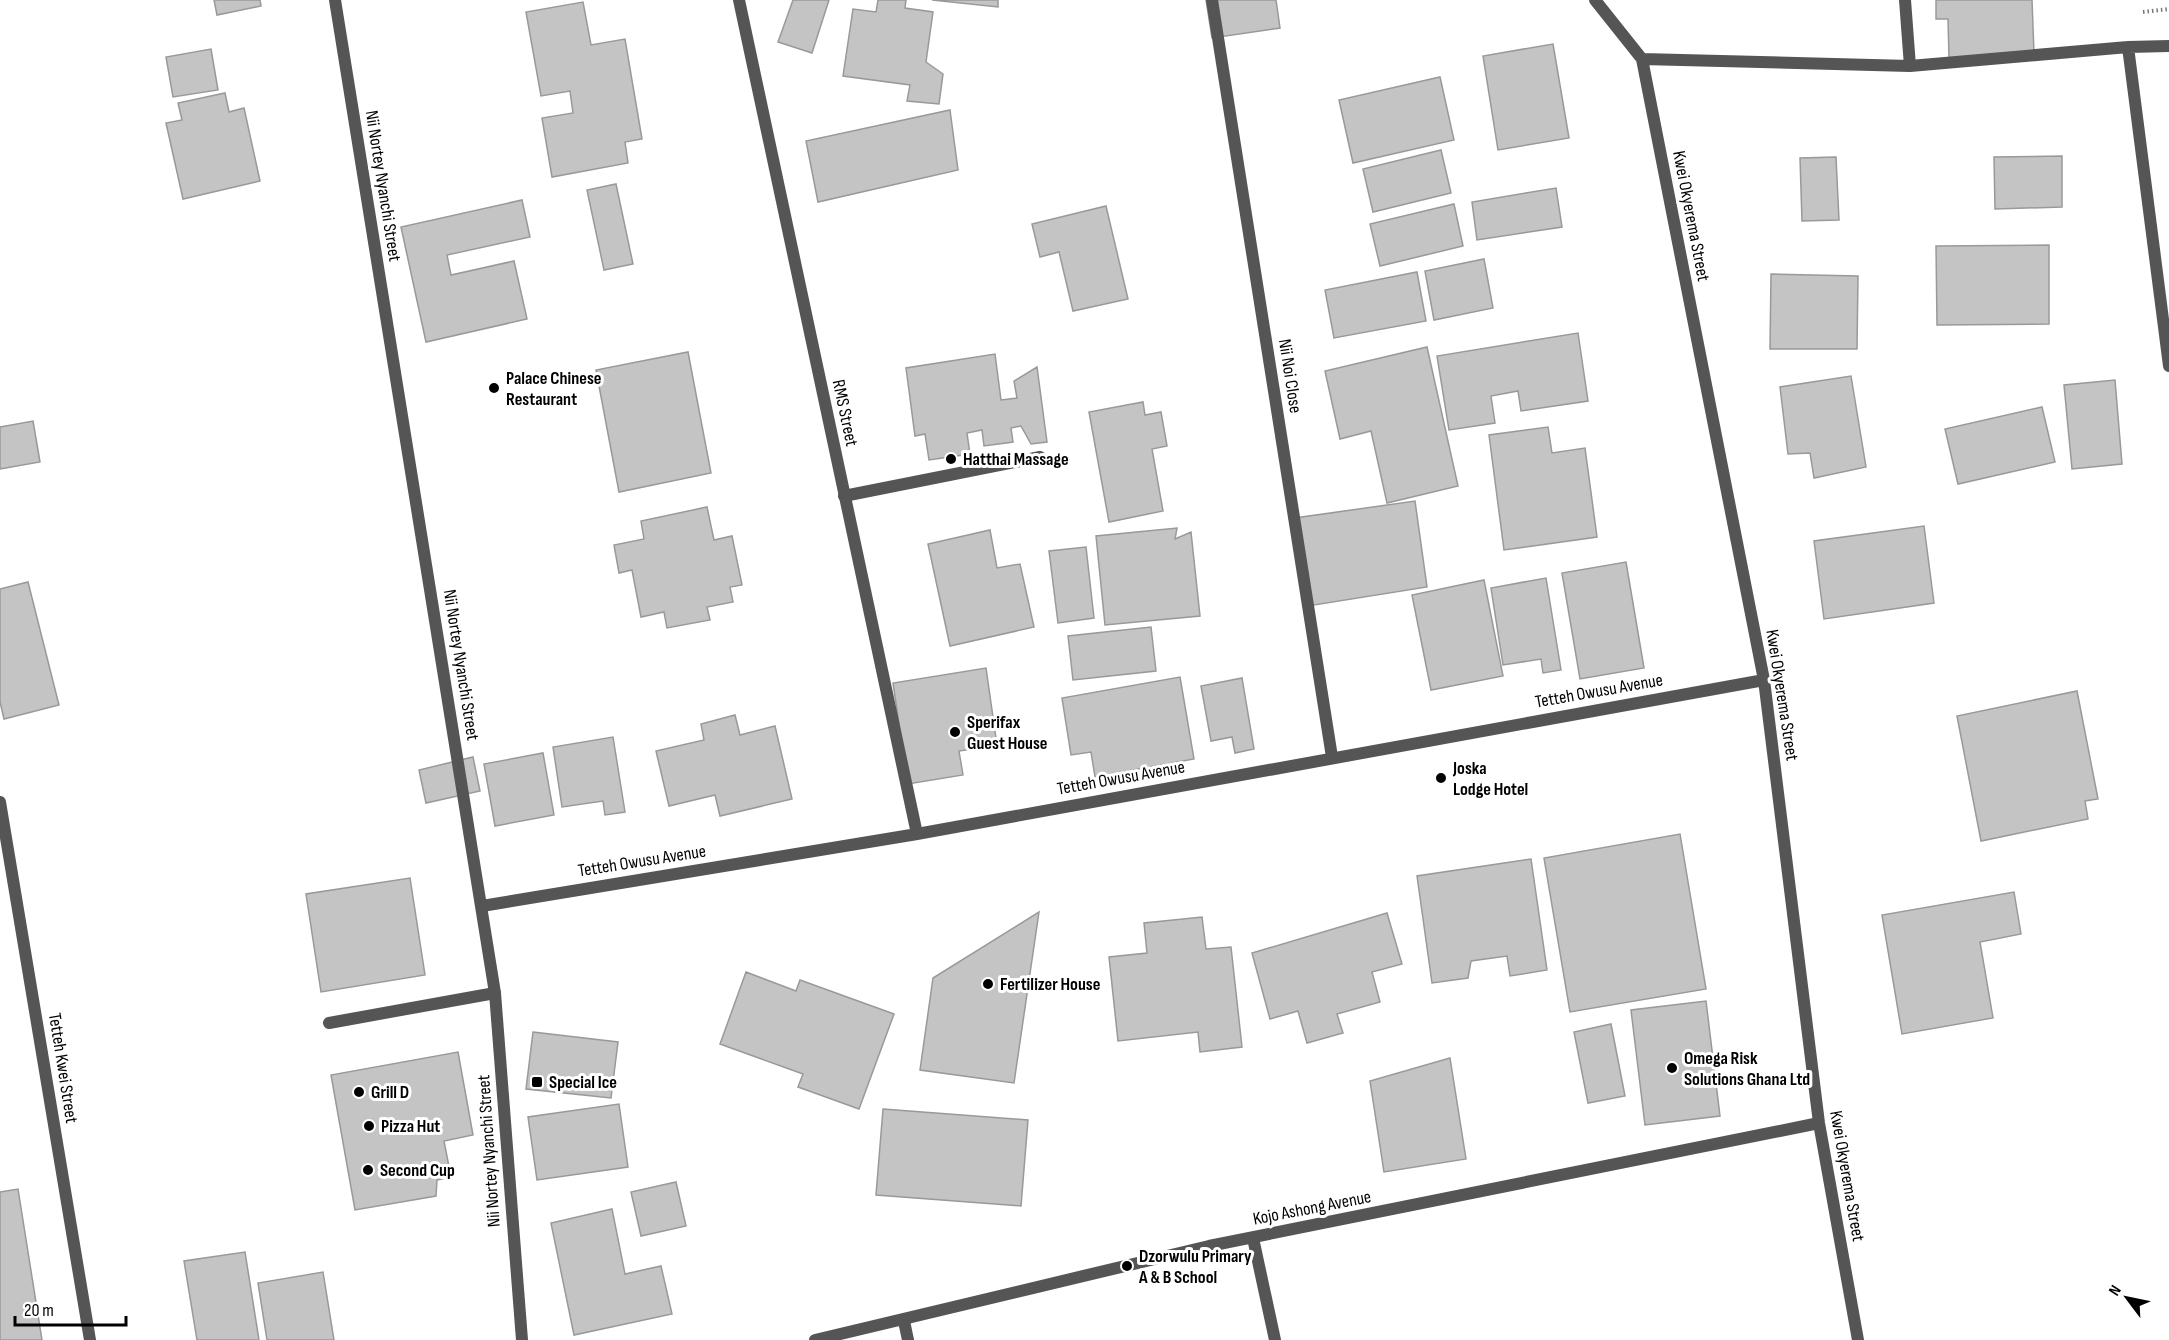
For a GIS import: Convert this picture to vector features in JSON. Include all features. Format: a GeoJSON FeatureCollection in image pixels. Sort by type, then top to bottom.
{"type":"FeatureCollection","features":[{"type":"Feature","properties":{"kind":"street","name":"Nii Nortey Nyanchi Street"},"geometry":{"type":"LineString","coordinates":[[335,0],[495,993],[522,1340]]}},
{"type":"Feature","properties":{"kind":"street","name":"RMS Street"},"geometry":{"type":"LineString","coordinates":[[739,0],[917,834]]}},
{"type":"Feature","properties":{"kind":"street","name":"Nii Noi Close"},"geometry":{"type":"LineString","coordinates":[[1212,0],[1332,757]]}},
{"type":"Feature","properties":{"kind":"street"},"geometry":{"type":"LineString","coordinates":[[1595,0],[1642,59],[1910,66],[2128,47],[2168,46]]}},
{"type":"Feature","properties":{"kind":"street"},"geometry":{"type":"LineString","coordinates":[[1905,0],[1910,66]]}},
{"type":"Feature","properties":{"kind":"street"},"geometry":{"type":"LineString","coordinates":[[2128,47],[2169,366]]}},
{"type":"Feature","properties":{"kind":"street","name":"Kwei Okyerema Street"},"geometry":{"type":"LineString","coordinates":[[1642,59],[1764,680],[1818,1123],[1858,1340]]}},
{"type":"Feature","properties":{"kind":"street"},"geometry":{"type":"LineString","coordinates":[[844,496],[1040,457]]}},
{"type":"Feature","properties":{"kind":"street","name":"Tetteh Owusu Avenue"},"geometry":{"type":"LineString","coordinates":[[482,906],[917,834],[1764,680]]}},
{"type":"Feature","properties":{"kind":"street","name":"Tetteh Kwei Street"},"geometry":{"type":"LineString","coordinates":[[0,802],[90,1340]]}},
{"type":"Feature","properties":{"kind":"street"},"geometry":{"type":"LineString","coordinates":[[329,1023],[495,993]]}},
{"type":"Feature","properties":{"kind":"street","name":"Kojo Ashong Avenue"},"geometry":{"type":"LineString","coordinates":[[815,1340],[903,1321],[1209,1246],[1818,1123]]}},
{"type":"Feature","properties":{"kind":"street"},"geometry":{"type":"LineString","coordinates":[[1253,1238],[1275,1340]]}},
{"type":"Feature","properties":{"kind":"street"},"geometry":{"type":"LineString","coordinates":[[903,1321],[908,1340]]}},
{"type":"Feature","properties":{"kind":"path"},"geometry":{"type":"LineString","coordinates":[[2143,12],[2169,9]]}},
{"type":"Feature","properties":{"kind":"building"},"geometry":{"type":"Polygon","coordinates":[[[214,0],[260,0],[261,6],[217,15],[214,0]]]}},
{"type":"Feature","properties":{"kind":"building"},"geometry":{"type":"Polygon","coordinates":[[[793,0],[829,0],[812,53],[778,42],[793,0]]]}},
{"type":"Feature","properties":{"kind":"building"},"geometry":{"type":"Polygon","coordinates":[[[878,0],[906,0],[905,8],[933,12],[926,62],[943,74],[939,104],[907,101],[910,85],[843,76],[853,9],[876,12],[878,0]]]}},
{"type":"Feature","properties":{"kind":"building"},"geometry":{"type":"Polygon","coordinates":[[[932,0],[998,0],[998,7],[932,0]]]}},
{"type":"Feature","properties":{"kind":"building"},"geometry":{"type":"Polygon","coordinates":[[[1206,0],[1276,0],[1280,28],[1212,38],[1206,0]]]}},
{"type":"Feature","properties":{"kind":"building"},"geometry":{"type":"Polygon","coordinates":[[[1936,0],[2032,0],[2034,53],[1949,58],[1948,19],[1936,19],[1936,0]]]}},
{"type":"Feature","properties":{"kind":"building"},"geometry":{"type":"Polygon","coordinates":[[[583,2],[591,45],[625,39],[642,139],[625,142],[628,163],[552,177],[542,118],[573,113],[570,91],[541,96],[526,12],[583,2]]]}},
{"type":"Feature","properties":{"kind":"building"},"geometry":{"type":"Polygon","coordinates":[[[1553,44],[1569,138],[1498,150],[1483,56],[1553,44]]]}},
{"type":"Feature","properties":{"kind":"building"},"geometry":{"type":"Polygon","coordinates":[[[211,49],[218,90],[173,97],[166,57],[211,49]]]}},
{"type":"Feature","properties":{"kind":"building"},"geometry":{"type":"Polygon","coordinates":[[[1440,77],[1454,140],[1353,163],[1339,100],[1440,77]]]}},
{"type":"Feature","properties":{"kind":"building"},"geometry":{"type":"Polygon","coordinates":[[[225,93],[229,112],[244,108],[260,181],[183,199],[166,123],[182,120],[178,103],[225,93]]]}},
{"type":"Feature","properties":{"kind":"building"},"geometry":{"type":"Polygon","coordinates":[[[950,110],[958,170],[818,202],[806,141],[950,110]]]}},
{"type":"Feature","properties":{"kind":"building"},"geometry":{"type":"Polygon","coordinates":[[[1441,150],[1451,193],[1373,212],[1363,169],[1441,150]]]}},
{"type":"Feature","properties":{"kind":"building"},"geometry":{"type":"Polygon","coordinates":[[[2062,156],[2062,207],[1995,209],[1994,157],[2062,156]]]}},
{"type":"Feature","properties":{"kind":"building"},"geometry":{"type":"Polygon","coordinates":[[[1836,157],[1839,220],[1802,221],[1800,158],[1836,157]]]}},
{"type":"Feature","properties":{"kind":"building"},"geometry":{"type":"Polygon","coordinates":[[[616,184],[633,264],[604,270],[587,190],[616,184]]]}},
{"type":"Feature","properties":{"kind":"building"},"geometry":{"type":"Polygon","coordinates":[[[1556,188],[1562,227],[1477,240],[1472,202],[1556,188]]]}},
{"type":"Feature","properties":{"kind":"building"},"geometry":{"type":"Polygon","coordinates":[[[522,200],[530,237],[447,255],[451,275],[514,261],[527,319],[426,342],[401,227],[522,200]]]}},
{"type":"Feature","properties":{"kind":"building"},"geometry":{"type":"Polygon","coordinates":[[[1454,204],[1463,246],[1380,266],[1370,224],[1454,204]]]}},
{"type":"Feature","properties":{"kind":"building"},"geometry":{"type":"Polygon","coordinates":[[[1106,206],[1128,299],[1073,311],[1059,252],[1040,257],[1032,224],[1106,206]]]}},
{"type":"Feature","properties":{"kind":"building"},"geometry":{"type":"Polygon","coordinates":[[[2049,245],[2049,324],[1937,325],[1936,246],[2049,245]]]}},
{"type":"Feature","properties":{"kind":"building"},"geometry":{"type":"Polygon","coordinates":[[[1484,259],[1493,308],[1434,320],[1425,271],[1484,259]]]}},
{"type":"Feature","properties":{"kind":"building"},"geometry":{"type":"Polygon","coordinates":[[[1417,272],[1426,321],[1334,338],[1325,290],[1417,272]]]}},
{"type":"Feature","properties":{"kind":"building"},"geometry":{"type":"Polygon","coordinates":[[[1771,274],[1858,276],[1857,349],[1770,349],[1771,274]]]}},
{"type":"Feature","properties":{"kind":"building"},"geometry":{"type":"Polygon","coordinates":[[[1578,333],[1588,401],[1521,411],[1518,391],[1491,396],[1495,423],[1449,430],[1437,356],[1578,333]]]}},
{"type":"Feature","properties":{"kind":"building"},"geometry":{"type":"Polygon","coordinates":[[[1427,347],[1458,486],[1387,503],[1371,431],[1340,439],[1325,371],[1427,347]]]}},
{"type":"Feature","properties":{"kind":"building"},"geometry":{"type":"Polygon","coordinates":[[[688,352],[711,473],[619,492],[596,370],[688,352]]]}},
{"type":"Feature","properties":{"kind":"building"},"geometry":{"type":"Polygon","coordinates":[[[995,354],[1001,400],[1017,398],[1014,381],[1037,367],[1047,442],[1031,444],[1021,426],[1011,428],[1013,442],[984,446],[982,430],[967,433],[970,454],[929,460],[925,434],[915,436],[906,368],[995,354]]]}},
{"type":"Feature","properties":{"kind":"building"},"geometry":{"type":"Polygon","coordinates":[[[1851,376],[1866,467],[1814,478],[1810,453],[1788,454],[1780,387],[1851,376]]]}},
{"type":"Feature","properties":{"kind":"building"},"geometry":{"type":"Polygon","coordinates":[[[2115,380],[2122,464],[2072,469],[2064,385],[2115,380]]]}},
{"type":"Feature","properties":{"kind":"building"},"geometry":{"type":"Polygon","coordinates":[[[1143,402],[1145,415],[1161,412],[1167,446],[1152,449],[1163,511],[1109,522],[1089,412],[1143,402]]]}},
{"type":"Feature","properties":{"kind":"building"},"geometry":{"type":"Polygon","coordinates":[[[2042,407],[2055,462],[1958,484],[1945,429],[2042,407]]]}},
{"type":"Feature","properties":{"kind":"building"},"geometry":{"type":"Polygon","coordinates":[[[33,421],[40,462],[0,469],[0,427],[33,421]]]}},
{"type":"Feature","properties":{"kind":"building"},"geometry":{"type":"Polygon","coordinates":[[[1548,427],[1552,453],[1585,448],[1597,537],[1504,550],[1489,435],[1548,427]]]}},
{"type":"Feature","properties":{"kind":"building"},"geometry":{"type":"Polygon","coordinates":[[[1415,501],[1427,587],[1308,606],[1295,518],[1415,501]]]}},
{"type":"Feature","properties":{"kind":"building"},"geometry":{"type":"Polygon","coordinates":[[[707,507],[714,540],[732,536],[742,585],[730,587],[733,602],[707,607],[710,620],[667,628],[664,612],[641,617],[632,570],[619,573],[614,545],[644,539],[641,521],[707,507]]]}},
{"type":"Feature","properties":{"kind":"building"},"geometry":{"type":"Polygon","coordinates":[[[1924,526],[1934,603],[1824,619],[1814,541],[1924,526]]]}},
{"type":"Feature","properties":{"kind":"building"},"geometry":{"type":"Polygon","coordinates":[[[1177,528],[1175,539],[1191,532],[1200,616],[1105,625],[1096,536],[1177,528]]]}},
{"type":"Feature","properties":{"kind":"building"},"geometry":{"type":"Polygon","coordinates":[[[990,530],[997,568],[1020,564],[1034,627],[950,646],[928,544],[990,530]]]}},
{"type":"Feature","properties":{"kind":"building"},"geometry":{"type":"Polygon","coordinates":[[[1086,547],[1094,618],[1058,623],[1049,551],[1086,547]]]}},
{"type":"Feature","properties":{"kind":"building"},"geometry":{"type":"Polygon","coordinates":[[[1626,562],[1644,668],[1580,679],[1562,573],[1626,562]]]}},
{"type":"Feature","properties":{"kind":"building"},"geometry":{"type":"Polygon","coordinates":[[[1546,578],[1561,670],[1543,673],[1541,659],[1503,665],[1491,588],[1546,578]]]}},
{"type":"Feature","properties":{"kind":"building"},"geometry":{"type":"Polygon","coordinates":[[[1484,580],[1503,676],[1431,690],[1412,595],[1484,580]]]}},
{"type":"Feature","properties":{"kind":"building"},"geometry":{"type":"Polygon","coordinates":[[[28,582],[59,705],[4,719],[0,702],[0,589],[28,582]]]}},
{"type":"Feature","properties":{"kind":"building"},"geometry":{"type":"Polygon","coordinates":[[[1151,627],[1156,671],[1073,680],[1068,636],[1151,627]]]}},
{"type":"Feature","properties":{"kind":"building"},"geometry":{"type":"Polygon","coordinates":[[[986,668],[997,745],[959,751],[963,775],[908,784],[893,683],[986,668]]]}},
{"type":"Feature","properties":{"kind":"building"},"geometry":{"type":"Polygon","coordinates":[[[1180,677],[1194,759],[1095,777],[1091,752],[1071,755],[1062,698],[1180,677]]]}},
{"type":"Feature","properties":{"kind":"building"},"geometry":{"type":"Polygon","coordinates":[[[1242,678],[1254,749],[1235,753],[1232,737],[1211,741],[1201,686],[1242,678]]]}},
{"type":"Feature","properties":{"kind":"building"},"geometry":{"type":"Polygon","coordinates":[[[2077,691],[2098,799],[2085,801],[2088,819],[1981,841],[1957,716],[2077,691]]]}},
{"type":"Feature","properties":{"kind":"building"},"geometry":{"type":"Polygon","coordinates":[[[735,715],[740,735],[775,726],[792,799],[720,816],[715,795],[669,806],[656,751],[704,740],[701,724],[735,715]]]}},
{"type":"Feature","properties":{"kind":"building"},"geometry":{"type":"Polygon","coordinates":[[[613,737],[625,812],[605,815],[603,801],[562,807],[553,747],[613,737]]]}},
{"type":"Feature","properties":{"kind":"building"},"geometry":{"type":"Polygon","coordinates":[[[543,753],[554,815],[495,826],[484,764],[543,753]]]}},
{"type":"Feature","properties":{"kind":"building"},"geometry":{"type":"Polygon","coordinates":[[[473,757],[480,791],[426,803],[419,770],[473,757]]]}},
{"type":"Feature","properties":{"kind":"building"},"geometry":{"type":"Polygon","coordinates":[[[1680,834],[1706,989],[1570,1012],[1544,858],[1680,834]]]}},
{"type":"Feature","properties":{"kind":"building"},"geometry":{"type":"Polygon","coordinates":[[[1531,859],[1547,970],[1510,976],[1507,956],[1471,961],[1468,978],[1432,983],[1417,876],[1531,859]]]}},
{"type":"Feature","properties":{"kind":"building"},"geometry":{"type":"Polygon","coordinates":[[[410,878],[425,975],[321,992],[306,894],[410,878]]]}},
{"type":"Feature","properties":{"kind":"building"},"geometry":{"type":"Polygon","coordinates":[[[2014,892],[2021,934],[1980,942],[1993,1018],[1902,1034],[1882,915],[2014,892]]]}},
{"type":"Feature","properties":{"kind":"building"},"geometry":{"type":"Polygon","coordinates":[[[1039,912],[1014,1083],[920,1070],[933,978],[1039,912]]]}},
{"type":"Feature","properties":{"kind":"building"},"geometry":{"type":"Polygon","coordinates":[[[1387,913],[1402,964],[1372,972],[1380,1002],[1337,1014],[1343,1033],[1307,1043],[1298,1011],[1270,1019],[1252,953],[1387,913]]]}},
{"type":"Feature","properties":{"kind":"building"},"geometry":{"type":"Polygon","coordinates":[[[1202,917],[1206,949],[1231,947],[1242,1047],[1200,1052],[1198,1032],[1118,1041],[1109,957],[1147,953],[1144,923],[1202,917]]]}},
{"type":"Feature","properties":{"kind":"building"},"geometry":{"type":"Polygon","coordinates":[[[746,972],[796,991],[800,980],[894,1014],[859,1109],[798,1087],[803,1074],[720,1044],[746,972]]]}},
{"type":"Feature","properties":{"kind":"building"},"geometry":{"type":"Polygon","coordinates":[[[1706,1001],[1720,1116],[1645,1125],[1631,1010],[1706,1001]]]}},
{"type":"Feature","properties":{"kind":"building"},"geometry":{"type":"Polygon","coordinates":[[[1611,1024],[1625,1096],[1588,1103],[1574,1032],[1611,1024]]]}},
{"type":"Feature","properties":{"kind":"building"},"geometry":{"type":"Polygon","coordinates":[[[533,1032],[618,1042],[611,1098],[526,1089],[533,1032]]]}},
{"type":"Feature","properties":{"kind":"building"},"geometry":{"type":"Polygon","coordinates":[[[458,1052],[473,1135],[444,1141],[451,1177],[437,1180],[436,1196],[355,1210],[331,1075],[458,1052]]]}},
{"type":"Feature","properties":{"kind":"building"},"geometry":{"type":"Polygon","coordinates":[[[1450,1058],[1466,1159],[1384,1172],[1370,1081],[1450,1058]]]}},
{"type":"Feature","properties":{"kind":"building"},"geometry":{"type":"Polygon","coordinates":[[[619,1104],[628,1167],[537,1180],[528,1117],[619,1104]]]}},
{"type":"Feature","properties":{"kind":"building"},"geometry":{"type":"Polygon","coordinates":[[[883,1109],[1028,1120],[1021,1206],[876,1195],[883,1109]]]}},
{"type":"Feature","properties":{"kind":"building"},"geometry":{"type":"Polygon","coordinates":[[[676,1182],[686,1226],[641,1236],[631,1192],[676,1182]]]}},
{"type":"Feature","properties":{"kind":"building"},"geometry":{"type":"Polygon","coordinates":[[[18,1189],[42,1340],[0,1340],[0,1192],[18,1189]]]}},
{"type":"Feature","properties":{"kind":"building"},"geometry":{"type":"Polygon","coordinates":[[[612,1209],[625,1274],[661,1266],[672,1314],[574,1335],[551,1223],[612,1209]]]}},
{"type":"Feature","properties":{"kind":"building"},"geometry":{"type":"Polygon","coordinates":[[[245,1252],[259,1340],[197,1340],[184,1261],[245,1252]]]}},
{"type":"Feature","properties":{"kind":"building"},"geometry":{"type":"Polygon","coordinates":[[[323,1272],[334,1340],[267,1340],[258,1283],[323,1272]]]}},
{"type":"Feature","properties":{"kind":"place","name":"Palace Chinese Restaurant"},"geometry":{"type":"Point","coordinates":[494,388]}},
{"type":"Feature","properties":{"kind":"place","name":"Hatthai Massage"},"geometry":{"type":"Point","coordinates":[951,459]}},
{"type":"Feature","properties":{"kind":"place","name":"Sperifax Guest House"},"geometry":{"type":"Point","coordinates":[955,732]}},
{"type":"Feature","properties":{"kind":"place","name":"Joska Lodge Hotel"},"geometry":{"type":"Point","coordinates":[1441,778]}},
{"type":"Feature","properties":{"kind":"place","name":"Fertilizer House"},"geometry":{"type":"Point","coordinates":[988,984]}},
{"type":"Feature","properties":{"kind":"place","name":"Omega Risk Solutions Ghana Ltd"},"geometry":{"type":"Point","coordinates":[1672,1068]}},
{"type":"Feature","properties":{"kind":"place","name":"Special Ice"},"geometry":{"type":"Point","coordinates":[537,1082]}},
{"type":"Feature","properties":{"kind":"place","name":"Grill D"},"geometry":{"type":"Point","coordinates":[359,1092]}},
{"type":"Feature","properties":{"kind":"place","name":"Pizza Hut"},"geometry":{"type":"Point","coordinates":[369,1126]}},
{"type":"Feature","properties":{"kind":"place","name":"Second Cup"},"geometry":{"type":"Point","coordinates":[368,1170]}},
{"type":"Feature","properties":{"kind":"place","name":"Dzorwulu Primary A & B School"},"geometry":{"type":"Point","coordinates":[1127,1266]}}]}
